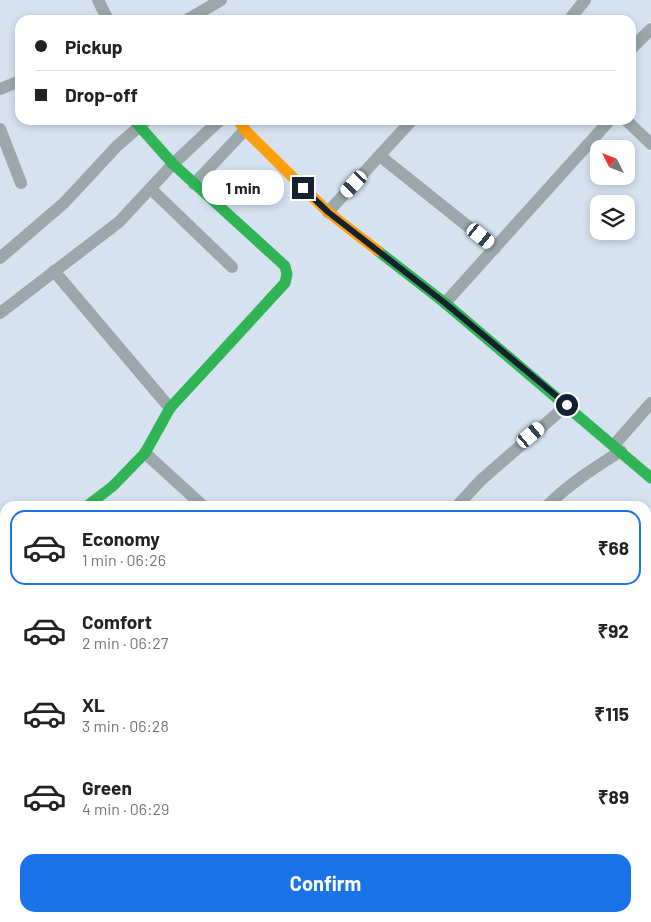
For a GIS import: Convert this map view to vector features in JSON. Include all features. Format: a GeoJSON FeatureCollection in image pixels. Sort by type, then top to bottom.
{"type":"FeatureCollection","features":[{"type":"Feature","properties":{"kind":"street"},"geometry":{"type":"LineString","coordinates":[[98,0],[106,15]]}},
{"type":"Feature","properties":{"kind":"street"},"geometry":{"type":"LineString","coordinates":[[196,15],[221,0]]}},
{"type":"Feature","properties":{"kind":"street"},"geometry":{"type":"LineString","coordinates":[[574,15],[585,0]]}},
{"type":"Feature","properties":{"kind":"street"},"geometry":{"type":"LineString","coordinates":[[636,44],[651,29]]}},
{"type":"Feature","properties":{"kind":"street"},"geometry":{"type":"LineString","coordinates":[[0,89],[15,83]]}},
{"type":"Feature","properties":{"kind":"street"},"geometry":{"type":"LineString","coordinates":[[0,258],[64,203],[137,125]]}},
{"type":"Feature","properties":{"kind":"street"},"geometry":{"type":"LineString","coordinates":[[94,501],[113,486],[145,453],[170,408],[288,278],[285,266],[173,164],[142,125]]}},
{"type":"Feature","properties":{"kind":"street"},"geometry":{"type":"LineString","coordinates":[[0,313],[118,222],[173,164],[215,125]]}},
{"type":"Feature","properties":{"kind":"street"},"geometry":{"type":"LineString","coordinates":[[194,184],[242,125],[328,212],[445,303],[651,478]]}},
{"type":"Feature","properties":{"kind":"street"},"geometry":{"type":"LineString","coordinates":[[328,212],[407,125]]}},
{"type":"Feature","properties":{"kind":"street"},"geometry":{"type":"LineString","coordinates":[[445,303],[606,125]]}},
{"type":"Feature","properties":{"kind":"street"},"geometry":{"type":"LineString","coordinates":[[631,125],[651,144]]}},
{"type":"Feature","properties":{"kind":"street"},"geometry":{"type":"LineString","coordinates":[[0,129],[21,183]]}},
{"type":"Feature","properties":{"kind":"street"},"geometry":{"type":"LineString","coordinates":[[380,156],[495,248]]}},
{"type":"Feature","properties":{"kind":"street"},"geometry":{"type":"LineString","coordinates":[[151,189],[232,267]]}},
{"type":"Feature","properties":{"kind":"street"},"geometry":{"type":"LineString","coordinates":[[54,271],[170,408]]}},
{"type":"Feature","properties":{"kind":"street"},"geometry":{"type":"LineString","coordinates":[[552,501],[617,448],[651,403]]}},
{"type":"Feature","properties":{"kind":"street"},"geometry":{"type":"LineString","coordinates":[[461,501],[481,480],[567,405]]}},
{"type":"Feature","properties":{"kind":"street"},"geometry":{"type":"LineString","coordinates":[[145,453],[198,501]]}},
{"type":"Feature","properties":{"kind":"traffic: fast"},"geometry":{"type":"LineString","coordinates":[[94,501],[113,486],[145,453],[170,408],[285,283],[287,274],[285,266],[173,164],[138,125]]}},
{"type":"Feature","properties":{"kind":"traffic: fast"},"geometry":{"type":"LineString","coordinates":[[378,251],[445,303],[651,478]]}},
{"type":"Feature","properties":{"kind":"traffic: slow"},"geometry":{"type":"LineString","coordinates":[[242,125],[328,212],[378,251]]}},
{"type":"Feature","properties":{"kind":"route"},"geometry":{"type":"LineString","coordinates":[[303,188],[328,212],[445,303],[567,405]]}}]}
